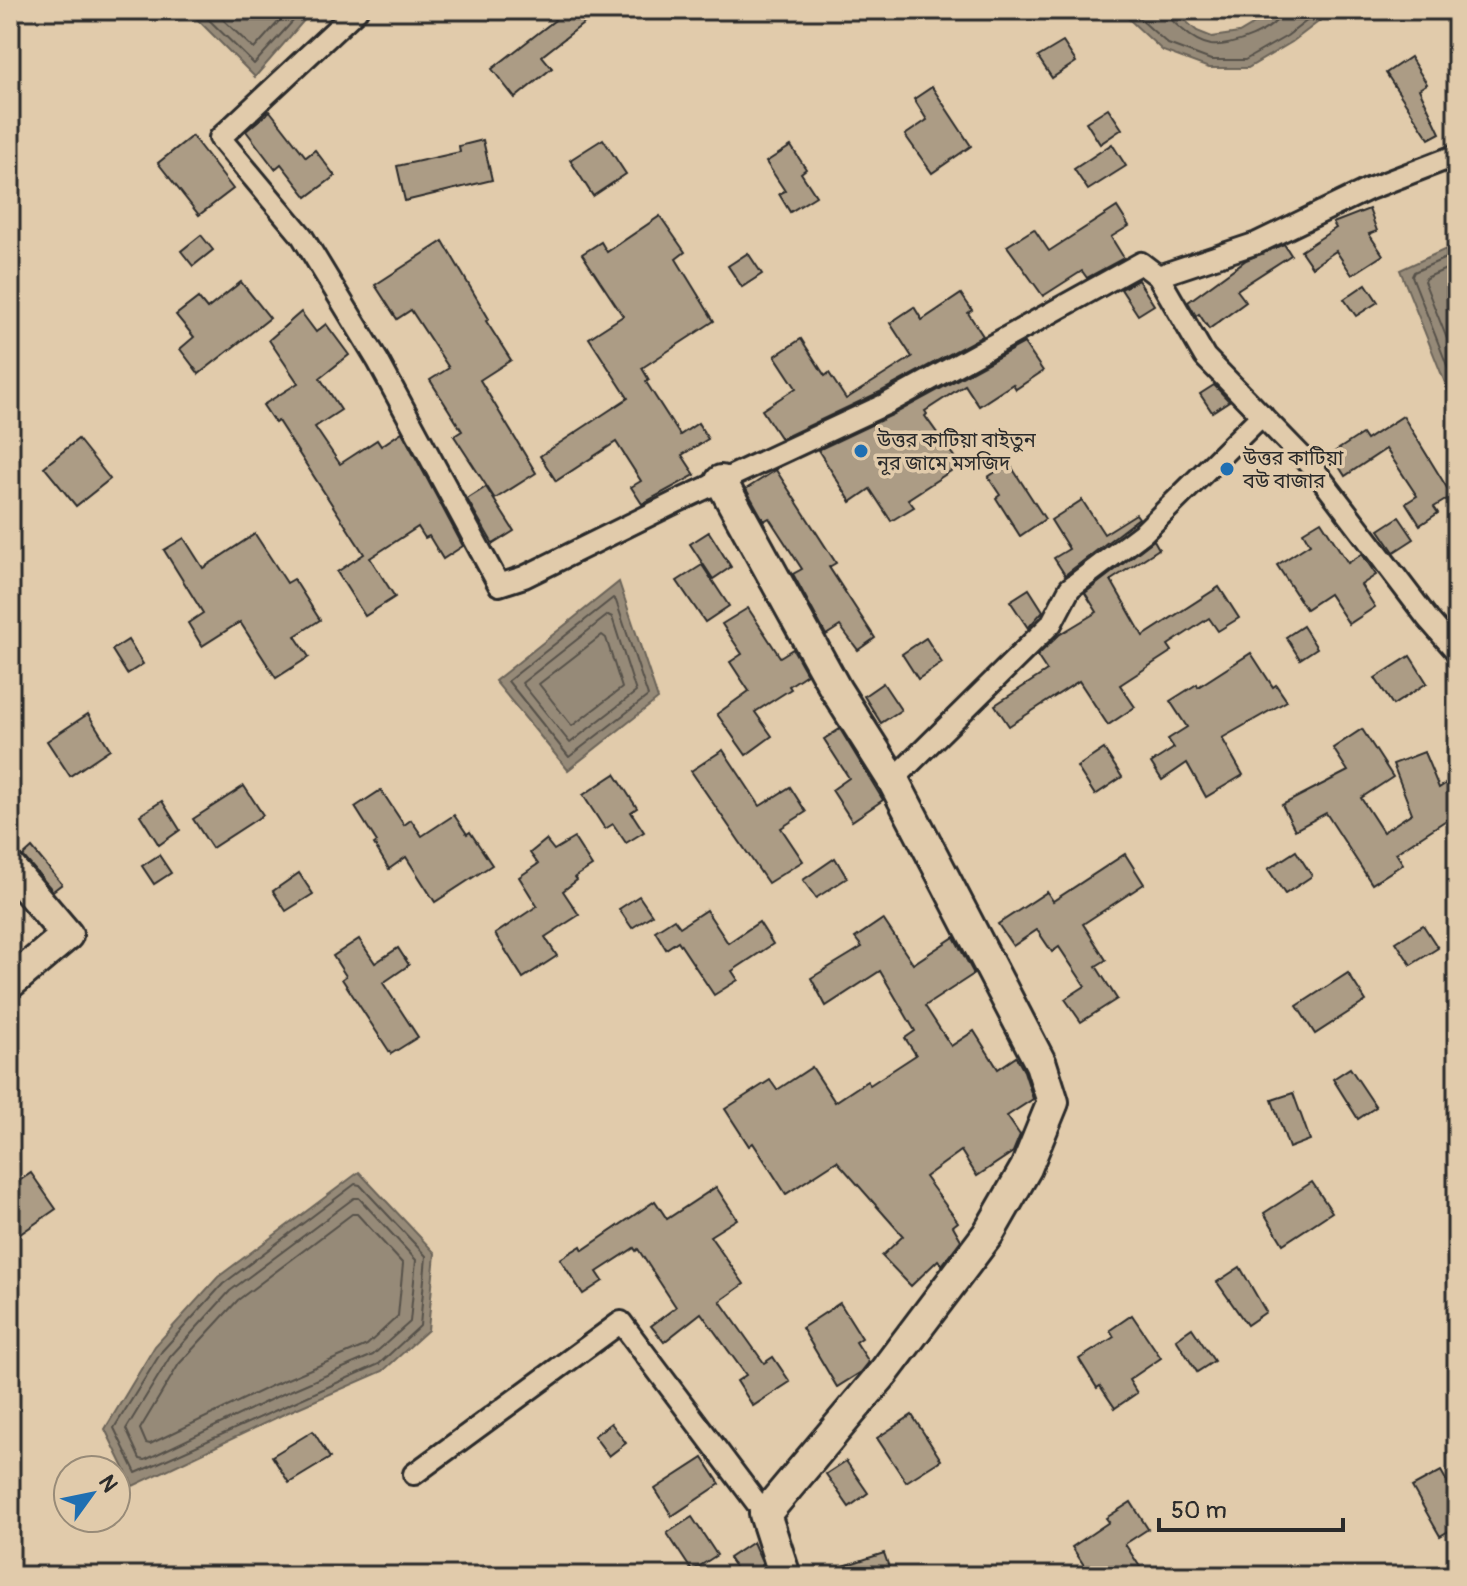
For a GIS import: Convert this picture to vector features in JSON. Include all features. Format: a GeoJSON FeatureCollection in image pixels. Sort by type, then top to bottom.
{"type":"FeatureCollection","features":[{"type":"Feature","properties":{"kind":"street"},"geometry":{"type":"LineString","coordinates":[[357,10],[220,138],[302,236],[378,361],[499,585],[524,577],[888,403],[1141,263],[1158,276],[1205,357],[1313,468],[1428,619],[1457,652]]}},
{"type":"Feature","properties":{"kind":"street"},"geometry":{"type":"LineString","coordinates":[[1158,276],[1257,243],[1369,189],[1457,155]]}},
{"type":"Feature","properties":{"kind":"street"},"geometry":{"type":"LineString","coordinates":[[893,780],[1051,624],[1070,588],[1144,532],[1262,415]]}},
{"type":"Feature","properties":{"kind":"street"},"geometry":{"type":"LineString","coordinates":[[721,481],[836,690],[893,780],[1041,1064],[1053,1102],[1026,1168],[988,1234],[884,1372],[765,1514]]}},
{"type":"Feature","properties":{"kind":"street"},"geometry":{"type":"LineString","coordinates":[[10,868],[67,935],[10,983]]}},
{"type":"Feature","properties":{"kind":"street"},"geometry":{"type":"LineString","coordinates":[[414,1474],[621,1322],[765,1514],[785,1576]]}},
{"type":"Feature","properties":{"kind":"water"},"geometry":{"type":"Polygon","coordinates":[[[188,10],[313,10],[255,77],[188,10]]]}},
{"type":"Feature","properties":{"kind":"water"},"geometry":{"type":"Polygon","coordinates":[[[1119,10],[1173,10],[1197,31],[1212,37],[1239,33],[1278,10],[1334,10],[1292,42],[1248,68],[1209,68],[1163,51],[1119,10]]]}},
{"type":"Feature","properties":{"kind":"water"},"geometry":{"type":"Polygon","coordinates":[[[1457,244],[1457,413],[1400,270],[1457,244]]]}},
{"type":"Feature","properties":{"kind":"water"},"geometry":{"type":"Polygon","coordinates":[[[619,582],[658,699],[568,770],[495,681],[619,582]]]}},
{"type":"Feature","properties":{"kind":"water"},"geometry":{"type":"Polygon","coordinates":[[[359,1172],[435,1253],[428,1330],[383,1371],[133,1486],[132,1454],[117,1454],[105,1429],[155,1346],[218,1277],[359,1172]]]}},
{"type":"Feature","properties":{"kind":"building"},"geometry":{"type":"Polygon","coordinates":[[[547,10],[601,10],[542,56],[552,68],[515,98],[492,69],[555,20],[547,10]]]}},
{"type":"Feature","properties":{"kind":"building"},"geometry":{"type":"Polygon","coordinates":[[[1063,42],[1076,62],[1052,78],[1038,57],[1063,42]]]}},
{"type":"Feature","properties":{"kind":"building"},"geometry":{"type":"Polygon","coordinates":[[[1410,57],[1427,84],[1419,89],[1440,133],[1429,139],[1386,73],[1410,57]]]}},
{"type":"Feature","properties":{"kind":"building"},"geometry":{"type":"Polygon","coordinates":[[[932,87],[971,146],[932,173],[905,135],[927,120],[914,99],[932,87]]]}},
{"type":"Feature","properties":{"kind":"building"},"geometry":{"type":"Polygon","coordinates":[[[1108,108],[1122,129],[1100,144],[1086,122],[1108,108]]]}},
{"type":"Feature","properties":{"kind":"building"},"geometry":{"type":"Polygon","coordinates":[[[270,111],[306,157],[315,150],[335,176],[307,197],[281,164],[275,169],[246,131],[270,111]]]}},
{"type":"Feature","properties":{"kind":"building"},"geometry":{"type":"Polygon","coordinates":[[[192,136],[233,189],[199,215],[158,163],[192,136]]]}},
{"type":"Feature","properties":{"kind":"building"},"geometry":{"type":"Polygon","coordinates":[[[603,139],[626,174],[593,196],[570,160],[603,139]]]}},
{"type":"Feature","properties":{"kind":"building"},"geometry":{"type":"Polygon","coordinates":[[[483,140],[492,180],[405,201],[397,166],[460,152],[459,146],[483,140]]]}},
{"type":"Feature","properties":{"kind":"building"},"geometry":{"type":"Polygon","coordinates":[[[1112,144],[1126,166],[1088,190],[1074,169],[1112,144]]]}},
{"type":"Feature","properties":{"kind":"building"},"geometry":{"type":"Polygon","coordinates":[[[791,146],[806,169],[801,173],[816,196],[790,212],[779,194],[785,191],[766,162],[791,146]]]}},
{"type":"Feature","properties":{"kind":"building"},"geometry":{"type":"Polygon","coordinates":[[[1117,207],[1129,226],[1111,237],[1124,258],[1087,278],[1082,271],[1043,296],[1007,246],[1034,229],[1049,251],[1117,207]]]}},
{"type":"Feature","properties":{"kind":"building"},"geometry":{"type":"Polygon","coordinates":[[[1369,209],[1377,231],[1369,234],[1383,255],[1352,275],[1336,251],[1312,267],[1301,251],[1336,228],[1333,223],[1369,209]]]}},
{"type":"Feature","properties":{"kind":"building"},"geometry":{"type":"Polygon","coordinates":[[[660,216],[685,252],[676,259],[714,321],[642,368],[649,380],[646,382],[680,435],[698,423],[708,439],[682,455],[695,475],[642,504],[631,487],[641,481],[616,442],[556,481],[540,456],[628,398],[589,338],[623,316],[582,254],[601,242],[607,252],[660,216]]]}},
{"type":"Feature","properties":{"kind":"building"},"geometry":{"type":"Polygon","coordinates":[[[201,235],[213,250],[193,266],[181,251],[201,235]]]}},
{"type":"Feature","properties":{"kind":"building"},"geometry":{"type":"Polygon","coordinates":[[[443,241],[511,360],[480,380],[536,473],[495,499],[454,436],[462,431],[430,380],[449,368],[411,310],[397,319],[375,285],[443,241]]]}},
{"type":"Feature","properties":{"kind":"building"},"geometry":{"type":"Polygon","coordinates":[[[1284,244],[1291,255],[1237,290],[1246,302],[1209,329],[1199,314],[1196,316],[1188,302],[1246,260],[1284,244]]]}},
{"type":"Feature","properties":{"kind":"building"},"geometry":{"type":"Polygon","coordinates":[[[748,253],[762,274],[742,287],[728,266],[748,253]]]}},
{"type":"Feature","properties":{"kind":"building"},"geometry":{"type":"Polygon","coordinates":[[[1138,280],[1154,305],[1138,315],[1121,289],[1138,280]]]}},
{"type":"Feature","properties":{"kind":"building"},"geometry":{"type":"Polygon","coordinates":[[[241,282],[270,318],[199,374],[180,349],[194,337],[176,315],[198,298],[207,309],[241,282]]]}},
{"type":"Feature","properties":{"kind":"building"},"geometry":{"type":"Polygon","coordinates":[[[1366,284],[1378,302],[1356,316],[1344,299],[1366,284]]]}},
{"type":"Feature","properties":{"kind":"building"},"geometry":{"type":"Polygon","coordinates":[[[961,294],[972,310],[968,313],[983,336],[882,391],[781,439],[762,410],[796,388],[775,356],[801,339],[825,376],[829,373],[846,399],[912,357],[890,323],[914,307],[922,320],[961,294]]]}},
{"type":"Feature","properties":{"kind":"building"},"geometry":{"type":"Polygon","coordinates":[[[301,312],[316,332],[326,324],[349,355],[320,378],[341,410],[315,427],[340,464],[377,440],[381,446],[402,432],[463,546],[443,559],[429,536],[425,538],[418,527],[370,558],[395,597],[365,616],[337,572],[364,554],[278,421],[275,423],[263,405],[298,383],[269,340],[301,312]]]}},
{"type":"Feature","properties":{"kind":"building"},"geometry":{"type":"Polygon","coordinates":[[[1024,343],[1043,371],[1016,389],[1013,384],[979,406],[965,385],[925,411],[925,416],[960,465],[908,499],[914,507],[891,521],[870,489],[851,502],[818,450],[894,414],[1024,343]]]}},
{"type":"Feature","properties":{"kind":"building"},"geometry":{"type":"Polygon","coordinates":[[[1214,385],[1229,401],[1212,412],[1200,394],[1214,385]]]}},
{"type":"Feature","properties":{"kind":"building"},"geometry":{"type":"Polygon","coordinates":[[[1403,416],[1452,496],[1434,507],[1438,513],[1420,525],[1406,503],[1417,496],[1386,449],[1345,476],[1331,454],[1362,434],[1366,440],[1403,416]]]}},
{"type":"Feature","properties":{"kind":"building"},"geometry":{"type":"Polygon","coordinates":[[[78,439],[110,479],[76,506],[44,467],[78,439]]]}},
{"type":"Feature","properties":{"kind":"building"},"geometry":{"type":"Polygon","coordinates":[[[1009,463],[1045,519],[1020,536],[996,498],[1000,495],[988,477],[1009,463]]]}},
{"type":"Feature","properties":{"kind":"building"},"geometry":{"type":"Polygon","coordinates":[[[776,470],[836,563],[829,567],[875,638],[858,650],[840,626],[826,635],[793,574],[802,569],[769,518],[764,521],[746,489],[776,470]]]}},
{"type":"Feature","properties":{"kind":"building"},"geometry":{"type":"Polygon","coordinates":[[[486,487],[514,531],[493,544],[467,499],[486,487]]]}},
{"type":"Feature","properties":{"kind":"building"},"geometry":{"type":"Polygon","coordinates":[[[1082,500],[1104,534],[1136,514],[1139,518],[1065,575],[1054,558],[1069,549],[1051,520],[1082,500]]]}},
{"type":"Feature","properties":{"kind":"building"},"geometry":{"type":"Polygon","coordinates":[[[1399,517],[1414,539],[1394,552],[1379,530],[1399,517]]]}},
{"type":"Feature","properties":{"kind":"building"},"geometry":{"type":"Polygon","coordinates":[[[1321,521],[1348,563],[1362,554],[1376,575],[1361,585],[1375,607],[1349,624],[1329,594],[1306,609],[1277,565],[1310,544],[1303,532],[1321,521]]]}},
{"type":"Feature","properties":{"kind":"building"},"geometry":{"type":"Polygon","coordinates":[[[709,532],[731,567],[713,579],[690,544],[709,532]]]}},
{"type":"Feature","properties":{"kind":"building"},"geometry":{"type":"Polygon","coordinates":[[[255,534],[287,583],[294,579],[320,620],[295,636],[309,657],[276,678],[240,622],[202,646],[188,623],[203,613],[164,550],[184,538],[203,568],[255,534]]]}},
{"type":"Feature","properties":{"kind":"building"},"geometry":{"type":"Polygon","coordinates":[[[1154,540],[1159,549],[1111,580],[1143,636],[1219,587],[1239,618],[1218,631],[1209,618],[1168,645],[1172,651],[1120,685],[1135,707],[1108,725],[1079,681],[1009,726],[995,705],[1047,671],[1037,656],[1059,635],[1097,612],[1085,593],[1154,540]]]}},
{"type":"Feature","properties":{"kind":"building"},"geometry":{"type":"Polygon","coordinates":[[[702,565],[729,606],[705,622],[677,581],[702,565]]]}},
{"type":"Feature","properties":{"kind":"building"},"geometry":{"type":"Polygon","coordinates":[[[1029,589],[1043,611],[1028,628],[1010,601],[1029,589]]]}},
{"type":"Feature","properties":{"kind":"building"},"geometry":{"type":"Polygon","coordinates":[[[748,608],[780,657],[793,649],[807,674],[789,686],[791,689],[755,712],[772,736],[746,755],[717,714],[749,691],[730,662],[742,654],[722,624],[748,608]]]}},
{"type":"Feature","properties":{"kind":"building"},"geometry":{"type":"Polygon","coordinates":[[[1303,626],[1317,648],[1300,659],[1286,637],[1303,626]]]}},
{"type":"Feature","properties":{"kind":"building"},"geometry":{"type":"Polygon","coordinates":[[[926,638],[942,663],[918,679],[902,654],[926,638]]]}},
{"type":"Feature","properties":{"kind":"building"},"geometry":{"type":"Polygon","coordinates":[[[128,640],[143,664],[127,674],[112,650],[128,640]]]}},
{"type":"Feature","properties":{"kind":"building"},"geometry":{"type":"Polygon","coordinates":[[[1251,653],[1273,687],[1276,685],[1287,701],[1222,738],[1243,775],[1206,797],[1187,763],[1162,780],[1151,763],[1174,748],[1168,739],[1187,727],[1170,701],[1251,653]]]}},
{"type":"Feature","properties":{"kind":"building"},"geometry":{"type":"Polygon","coordinates":[[[1410,656],[1427,683],[1393,705],[1375,678],[1410,656]]]}},
{"type":"Feature","properties":{"kind":"building"},"geometry":{"type":"Polygon","coordinates":[[[883,683],[901,710],[881,723],[864,696],[883,683]]]}},
{"type":"Feature","properties":{"kind":"building"},"geometry":{"type":"Polygon","coordinates":[[[88,714],[110,749],[70,776],[47,741],[88,714]]]}},
{"type":"Feature","properties":{"kind":"building"},"geometry":{"type":"Polygon","coordinates":[[[840,729],[883,800],[852,821],[832,790],[849,778],[824,739],[840,729]]]}},
{"type":"Feature","properties":{"kind":"building"},"geometry":{"type":"Polygon","coordinates":[[[1362,729],[1393,777],[1361,798],[1383,832],[1412,813],[1393,764],[1424,752],[1439,788],[1457,776],[1457,813],[1396,853],[1403,864],[1372,884],[1326,813],[1295,830],[1282,805],[1348,771],[1333,748],[1362,729]]]}},
{"type":"Feature","properties":{"kind":"building"},"geometry":{"type":"Polygon","coordinates":[[[1104,749],[1122,777],[1095,795],[1077,767],[1104,749]]]}},
{"type":"Feature","properties":{"kind":"building"},"geometry":{"type":"Polygon","coordinates":[[[723,750],[760,806],[790,787],[806,812],[781,828],[803,861],[768,883],[691,771],[723,750]]]}},
{"type":"Feature","properties":{"kind":"building"},"geometry":{"type":"Polygon","coordinates":[[[615,774],[637,808],[631,812],[644,832],[626,843],[613,824],[605,829],[583,795],[615,774]]]}},
{"type":"Feature","properties":{"kind":"building"},"geometry":{"type":"Polygon","coordinates":[[[244,786],[263,815],[212,848],[193,819],[244,786]]]}},
{"type":"Feature","properties":{"kind":"building"},"geometry":{"type":"Polygon","coordinates":[[[381,790],[404,825],[411,820],[422,836],[454,815],[467,834],[470,832],[492,865],[435,902],[406,857],[389,869],[374,844],[377,842],[355,807],[381,790]]]}},
{"type":"Feature","properties":{"kind":"building"},"geometry":{"type":"Polygon","coordinates":[[[162,801],[180,830],[159,845],[140,815],[162,801]]]}},
{"type":"Feature","properties":{"kind":"building"},"geometry":{"type":"Polygon","coordinates":[[[574,838],[592,866],[575,877],[577,880],[563,891],[579,915],[545,937],[557,956],[523,978],[495,934],[537,906],[519,877],[538,864],[530,853],[546,840],[554,850],[574,838]]]}},
{"type":"Feature","properties":{"kind":"building"},"geometry":{"type":"Polygon","coordinates":[[[32,848],[62,884],[53,891],[23,856],[32,848]]]}},
{"type":"Feature","properties":{"kind":"building"},"geometry":{"type":"Polygon","coordinates":[[[1296,851],[1312,876],[1285,894],[1268,869],[1296,851]]]}},
{"type":"Feature","properties":{"kind":"building"},"geometry":{"type":"Polygon","coordinates":[[[1125,854],[1144,884],[1083,924],[1106,960],[1096,966],[1117,999],[1081,1022],[1065,999],[1085,986],[1059,947],[1052,952],[1037,930],[1013,946],[998,924],[1047,892],[1053,901],[1125,854]]]}},
{"type":"Feature","properties":{"kind":"building"},"geometry":{"type":"Polygon","coordinates":[[[159,855],[171,873],[154,884],[142,866],[159,855]]]}},
{"type":"Feature","properties":{"kind":"building"},"geometry":{"type":"Polygon","coordinates":[[[835,858],[847,878],[816,898],[803,880],[835,858]]]}},
{"type":"Feature","properties":{"kind":"building"},"geometry":{"type":"Polygon","coordinates":[[[299,873],[313,894],[286,911],[273,891],[299,873]]]}},
{"type":"Feature","properties":{"kind":"building"},"geometry":{"type":"Polygon","coordinates":[[[639,896],[652,915],[632,928],[619,909],[639,896]]]}},
{"type":"Feature","properties":{"kind":"building"},"geometry":{"type":"Polygon","coordinates":[[[706,910],[728,943],[759,922],[773,944],[732,971],[738,980],[714,995],[678,941],[666,949],[655,931],[674,919],[680,927],[706,910]]]}},
{"type":"Feature","properties":{"kind":"building"},"geometry":{"type":"Polygon","coordinates":[[[883,919],[913,964],[954,937],[974,974],[925,1006],[951,1046],[974,1031],[998,1069],[1016,1057],[1033,1099],[1007,1116],[1020,1135],[1013,1152],[977,1176],[961,1151],[925,1177],[958,1222],[953,1226],[961,1240],[942,1265],[938,1260],[911,1286],[882,1256],[903,1236],[837,1161],[786,1194],[753,1143],[749,1146],[725,1109],[770,1080],[777,1090],[812,1067],[835,1102],[867,1081],[870,1085],[916,1055],[905,1038],[915,1031],[880,971],[826,1006],[811,978],[862,947],[855,938],[883,919]]]}},
{"type":"Feature","properties":{"kind":"building"},"geometry":{"type":"Polygon","coordinates":[[[1423,925],[1438,948],[1411,965],[1396,942],[1423,925]]]}},
{"type":"Feature","properties":{"kind":"building"},"geometry":{"type":"Polygon","coordinates":[[[359,939],[375,963],[398,948],[409,965],[383,983],[418,1037],[391,1054],[342,979],[346,976],[333,956],[359,939]]]}},
{"type":"Feature","properties":{"kind":"building"},"geometry":{"type":"Polygon","coordinates":[[[1348,973],[1366,1001],[1315,1034],[1297,1006],[1348,973]]]}},
{"type":"Feature","properties":{"kind":"building"},"geometry":{"type":"Polygon","coordinates":[[[1350,1068],[1376,1107],[1358,1119],[1333,1079],[1350,1068]]]}},
{"type":"Feature","properties":{"kind":"building"},"geometry":{"type":"Polygon","coordinates":[[[1293,1093],[1310,1140],[1289,1148],[1272,1100],[1293,1093]]]}},
{"type":"Feature","properties":{"kind":"building"},"geometry":{"type":"Polygon","coordinates":[[[31,1173],[56,1209],[10,1241],[10,1187],[31,1173]]]}},
{"type":"Feature","properties":{"kind":"building"},"geometry":{"type":"Polygon","coordinates":[[[1312,1182],[1332,1212],[1283,1244],[1264,1213],[1312,1182]]]}},
{"type":"Feature","properties":{"kind":"building"},"geometry":{"type":"Polygon","coordinates":[[[716,1187],[737,1219],[710,1236],[744,1284],[720,1301],[764,1363],[773,1357],[790,1382],[753,1406],[737,1381],[746,1375],[701,1313],[664,1342],[651,1326],[676,1307],[638,1249],[636,1251],[634,1248],[597,1272],[603,1281],[583,1294],[560,1259],[581,1246],[583,1250],[655,1201],[667,1219],[716,1187]]]}},
{"type":"Feature","properties":{"kind":"building"},"geometry":{"type":"Polygon","coordinates":[[[1240,1267],[1266,1312],[1247,1325],[1217,1282],[1240,1267]]]}},
{"type":"Feature","properties":{"kind":"building"},"geometry":{"type":"Polygon","coordinates":[[[840,1303],[862,1338],[856,1342],[869,1362],[861,1372],[837,1387],[802,1328],[840,1303]]]}},
{"type":"Feature","properties":{"kind":"building"},"geometry":{"type":"Polygon","coordinates":[[[1132,1315],[1161,1358],[1129,1380],[1137,1393],[1115,1408],[1100,1386],[1097,1388],[1079,1359],[1114,1337],[1110,1330],[1132,1315]]]}},
{"type":"Feature","properties":{"kind":"building"},"geometry":{"type":"Polygon","coordinates":[[[1192,1328],[1214,1361],[1197,1372],[1176,1339],[1192,1328]]]}},
{"type":"Feature","properties":{"kind":"building"},"geometry":{"type":"Polygon","coordinates":[[[912,1415],[941,1460],[906,1482],[877,1438],[912,1415]]]}},
{"type":"Feature","properties":{"kind":"building"},"geometry":{"type":"Polygon","coordinates":[[[611,1423],[626,1443],[609,1456],[594,1436],[611,1423]]]}},
{"type":"Feature","properties":{"kind":"building"},"geometry":{"type":"Polygon","coordinates":[[[313,1431],[330,1458],[289,1483],[272,1456],[313,1431]]]}},
{"type":"Feature","properties":{"kind":"building"},"geometry":{"type":"Polygon","coordinates":[[[703,1458],[720,1484],[672,1516],[655,1489],[703,1458]]]}},
{"type":"Feature","properties":{"kind":"building"},"geometry":{"type":"Polygon","coordinates":[[[846,1461],[868,1493],[849,1507],[826,1474],[846,1461]]]}},
{"type":"Feature","properties":{"kind":"building"},"geometry":{"type":"Polygon","coordinates":[[[1441,1471],[1457,1499],[1457,1526],[1440,1536],[1412,1487],[1441,1471]]]}},
{"type":"Feature","properties":{"kind":"building"},"geometry":{"type":"Polygon","coordinates":[[[1131,1502],[1148,1529],[1125,1544],[1146,1576],[1091,1576],[1072,1547],[1109,1522],[1106,1518],[1131,1502]]]}},
{"type":"Feature","properties":{"kind":"building"},"geometry":{"type":"Polygon","coordinates":[[[692,1517],[717,1555],[692,1571],[667,1533],[692,1517]]]}},
{"type":"Feature","properties":{"kind":"building"},"geometry":{"type":"Polygon","coordinates":[[[753,1542],[763,1565],[741,1576],[729,1558],[753,1542]]]}},
{"type":"Feature","properties":{"kind":"building"},"geometry":{"type":"Polygon","coordinates":[[[884,1553],[892,1576],[826,1576],[825,1572],[884,1553]]]}},
{"type":"Feature","properties":{"kind":"place","name":"উত্তর কাটিয়া বাইতুন নূর জামে মসজিদ"},"geometry":{"type":"Point","coordinates":[861,451]}},
{"type":"Feature","properties":{"kind":"place","name":"উত্তর কাটিয়া বউ বাজার"},"geometry":{"type":"Point","coordinates":[1227,469]}}]}
